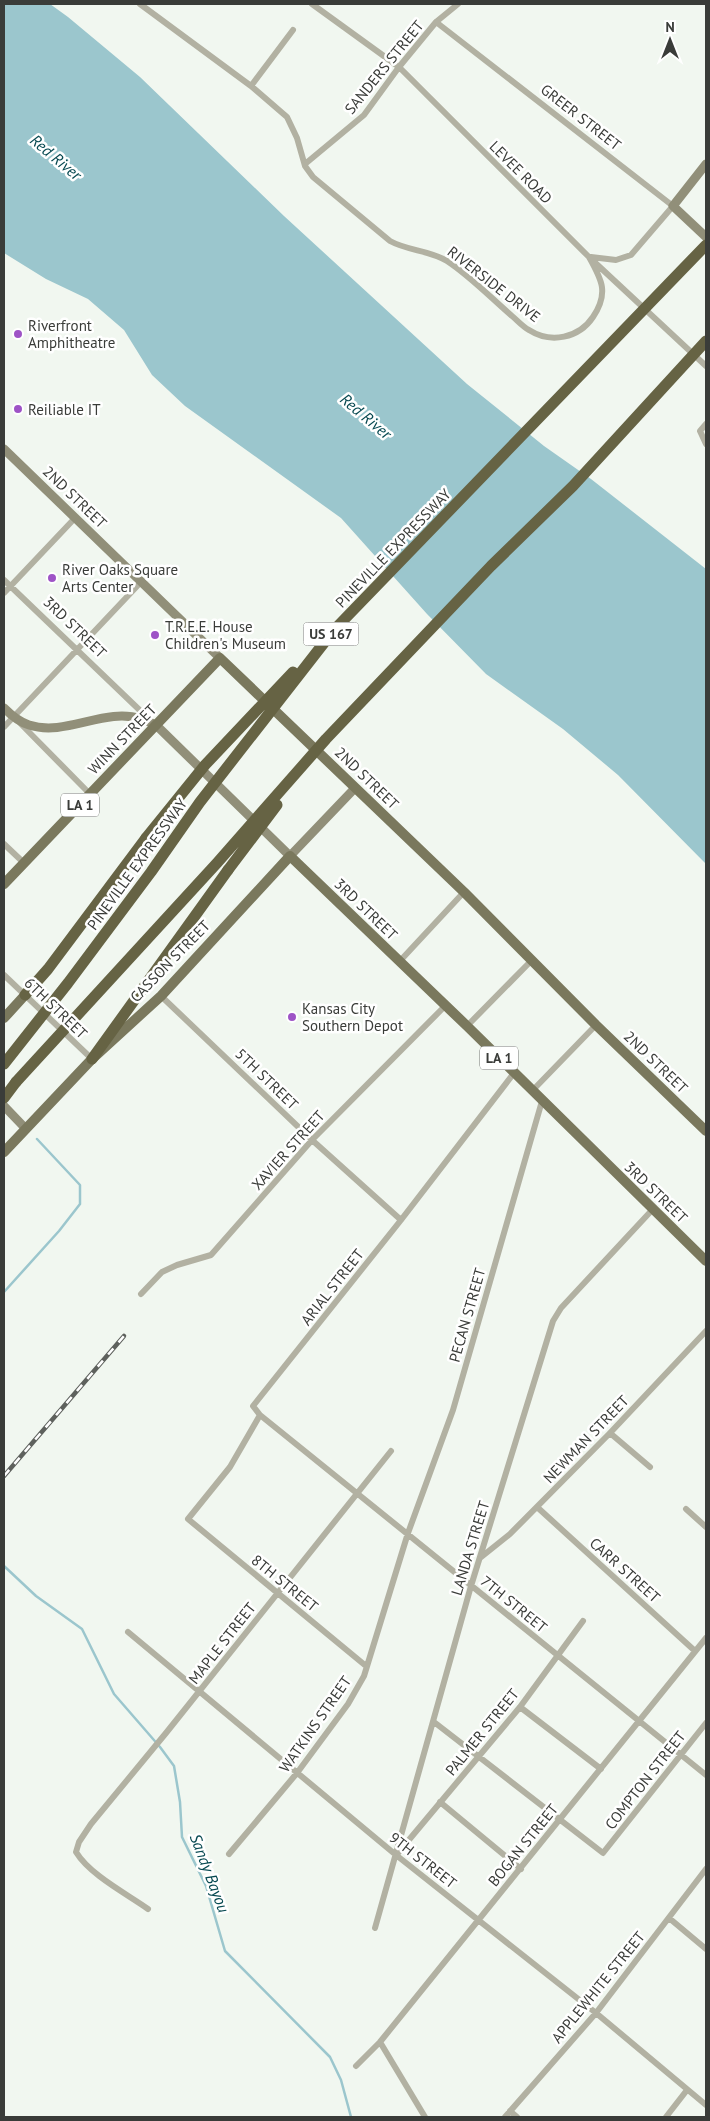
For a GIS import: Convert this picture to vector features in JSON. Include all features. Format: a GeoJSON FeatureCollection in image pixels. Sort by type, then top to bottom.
{"type":"FeatureCollection","features":[{"type":"Feature","properties":{"kind":"highway","name":"PINEVILLE EXPRESSWAY"},"geometry":{"type":"LineString","coordinates":[[4,1064],[80,967],[151,872],[200,802],[334,630],[706,245]]}},
{"type":"Feature","properties":{"kind":"highway"},"geometry":{"type":"LineString","coordinates":[[4,1096],[217,863],[326,738],[491,566],[573,486],[706,341]]}},
{"type":"Feature","properties":{"kind":"highway"},"geometry":{"type":"LineString","coordinates":[[25,996],[48,969],[146,838],[205,765],[334,630]]}},
{"type":"Feature","properties":{"kind":"highway"},"geometry":{"type":"LineString","coordinates":[[92,1059],[326,738]]}},
{"type":"Feature","properties":{"kind":"main road"},"geometry":{"type":"LineString","coordinates":[[673,206],[706,164]]}},
{"type":"Feature","properties":{"kind":"main road","name":"GREER STREET"},"geometry":{"type":"LineString","coordinates":[[673,206],[706,238]]}},
{"type":"Feature","properties":{"kind":"main road","name":"2ND STREET"},"geometry":{"type":"LineString","coordinates":[[5,453],[464,892],[596,1025],[706,1131]]}},
{"type":"Feature","properties":{"kind":"main road","name":"WINN STREET"},"geometry":{"type":"LineString","coordinates":[[4,884],[220,658]]}},
{"type":"Feature","properties":{"kind":"main road"},"geometry":{"type":"LineString","coordinates":[[4,708],[13,717],[28,725],[39,727],[65,726],[127,717],[141,718],[156,725]]}},
{"type":"Feature","properties":{"kind":"main road","name":"3RD STREET"},"geometry":{"type":"LineString","coordinates":[[156,725],[467,1026],[706,1262]]}},
{"type":"Feature","properties":{"kind":"main road","name":"CASSON STREET"},"geometry":{"type":"LineString","coordinates":[[4,1152],[92,1059],[161,996],[355,788]]}},
{"type":"Feature","properties":{"kind":"main road"},"geometry":{"type":"LineString","coordinates":[[4,1018],[25,996]]}},
{"type":"Feature","properties":{"kind":"main road"},"geometry":{"type":"LineString","coordinates":[[4,1106],[26,1129]]}},
{"type":"Feature","properties":{"kind":"street","name":"RIVERSIDE DRIVE"},"geometry":{"type":"LineString","coordinates":[[140,4],[251,86],[287,117],[297,138],[305,164],[313,177],[390,241],[399,246],[425,251],[448,262],[529,330],[542,336],[554,338],[579,332],[589,323],[600,307],[602,280],[590,257]]}},
{"type":"Feature","properties":{"kind":"street","name":"LEVEE ROAD"},"geometry":{"type":"LineString","coordinates":[[312,4],[398,67],[590,257],[706,366]]}},
{"type":"Feature","properties":{"kind":"street","name":"SANDERS STREET"},"geometry":{"type":"LineString","coordinates":[[305,164],[364,115],[398,67],[436,22],[458,4]]}},
{"type":"Feature","properties":{"kind":"street","name":"GREER STREET"},"geometry":{"type":"LineString","coordinates":[[436,22],[673,206]]}},
{"type":"Feature","properties":{"kind":"street"},"geometry":{"type":"LineString","coordinates":[[251,86],[293,30]]}},
{"type":"Feature","properties":{"kind":"street"},"geometry":{"type":"LineString","coordinates":[[590,257],[616,260],[632,255],[673,206]]}},
{"type":"Feature","properties":{"kind":"street"},"geometry":{"type":"LineString","coordinates":[[706,424],[700,431],[706,444]]}},
{"type":"Feature","properties":{"kind":"street"},"geometry":{"type":"LineString","coordinates":[[4,593],[75,518]]}},
{"type":"Feature","properties":{"kind":"street","name":"3RD STREET"},"geometry":{"type":"LineString","coordinates":[[4,580],[156,725]]}},
{"type":"Feature","properties":{"kind":"street"},"geometry":{"type":"LineString","coordinates":[[4,727],[141,582]]}},
{"type":"Feature","properties":{"kind":"street"},"geometry":{"type":"LineString","coordinates":[[13,717],[90,794]]}},
{"type":"Feature","properties":{"kind":"street"},"geometry":{"type":"LineString","coordinates":[[4,844],[24,863]]}},
{"type":"Feature","properties":{"kind":"street"},"geometry":{"type":"LineString","coordinates":[[399,962],[464,892]]}},
{"type":"Feature","properties":{"kind":"street"},"geometry":{"type":"LineString","coordinates":[[467,1026],[532,960]]}},
{"type":"Feature","properties":{"kind":"street","name":"6TH STREET"},"geometry":{"type":"LineString","coordinates":[[4,975],[92,1059]]}},
{"type":"Feature","properties":{"kind":"street","name":"5TH STREET"},"geometry":{"type":"LineString","coordinates":[[161,996],[312,1140],[401,1220]]}},
{"type":"Feature","properties":{"kind":"street","name":"XAVIER STREET"},"geometry":{"type":"LineString","coordinates":[[141,1294],[162,1272],[177,1265],[211,1255],[312,1140],[445,1006]]}},
{"type":"Feature","properties":{"kind":"street"},"geometry":{"type":"LineString","coordinates":[[532,1091],[596,1025]]}},
{"type":"Feature","properties":{"kind":"street","name":"ARIAL STREET"},"geometry":{"type":"LineString","coordinates":[[188,1519],[230,1467],[260,1415],[253,1406],[401,1220],[514,1073]]}},
{"type":"Feature","properties":{"kind":"street","name":"PECAN STREET"},"geometry":{"type":"LineString","coordinates":[[408,1534],[453,1410],[542,1101]]}},
{"type":"Feature","properties":{"kind":"street","name":"LANDA STREET"},"geometry":{"type":"LineString","coordinates":[[375,1928],[471,1586],[553,1321],[561,1308],[653,1209]]}},
{"type":"Feature","properties":{"kind":"street","name":"NEWMAN STREET"},"geometry":{"type":"LineString","coordinates":[[479,1559],[510,1534],[537,1507],[610,1433],[706,1330]]}},
{"type":"Feature","properties":{"kind":"street","name":"7TH STREET"},"geometry":{"type":"LineString","coordinates":[[260,1415],[706,1774]]}},
{"type":"Feature","properties":{"kind":"street"},"geometry":{"type":"LineString","coordinates":[[610,1433],[650,1467]]}},
{"type":"Feature","properties":{"kind":"street","name":"MAPLE STREET"},"geometry":{"type":"LineString","coordinates":[[148,1909],[94,1871],[76,1852],[79,1842],[91,1824],[391,1451]]}},
{"type":"Feature","properties":{"kind":"street","name":"CARR STREET"},"geometry":{"type":"LineString","coordinates":[[537,1507],[695,1651]]}},
{"type":"Feature","properties":{"kind":"street"},"geometry":{"type":"LineString","coordinates":[[686,1509],[706,1527]]}},
{"type":"Feature","properties":{"kind":"street","name":"8TH STREET"},"geometry":{"type":"LineString","coordinates":[[188,1519],[366,1666]]}},
{"type":"Feature","properties":{"kind":"street","name":"WATKINS STREET"},"geometry":{"type":"LineString","coordinates":[[229,1854],[298,1773],[359,1686],[408,1534]]}},
{"type":"Feature","properties":{"kind":"street","name":"PALMER STREET"},"geometry":{"type":"LineString","coordinates":[[396,1855],[520,1707],[583,1621]]}},
{"type":"Feature","properties":{"kind":"street","name":"9TH STREET"},"geometry":{"type":"LineString","coordinates":[[128,1632],[396,1855],[596,2013],[706,2105]]}},
{"type":"Feature","properties":{"kind":"street","name":"BOGAN STREET"},"geometry":{"type":"LineString","coordinates":[[356,2066],[380,2042],[706,1638]]}},
{"type":"Feature","properties":{"kind":"street"},"geometry":{"type":"LineString","coordinates":[[520,1707],[601,1768]]}},
{"type":"Feature","properties":{"kind":"street"},"geometry":{"type":"LineString","coordinates":[[434,1722],[560,1820]]}},
{"type":"Feature","properties":{"kind":"street","name":"COMPTON STREET"},"geometry":{"type":"LineString","coordinates":[[560,1820],[603,1852],[706,1723]]}},
{"type":"Feature","properties":{"kind":"street"},"geometry":{"type":"LineString","coordinates":[[440,1802],[520,1869]]}},
{"type":"Feature","properties":{"kind":"street","name":"APPLEWHITE STREET"},"geometry":{"type":"LineString","coordinates":[[505,2117],[596,2013],[706,1869]]}},
{"type":"Feature","properties":{"kind":"street"},"geometry":{"type":"LineString","coordinates":[[669,1918],[706,1949]]}},
{"type":"Feature","properties":{"kind":"street"},"geometry":{"type":"LineString","coordinates":[[380,2042],[425,2117]]}},
{"type":"Feature","properties":{"kind":"street"},"geometry":{"type":"LineString","coordinates":[[666,2117],[687,2090]]}},
{"type":"Feature","properties":{"kind":"street"},"geometry":{"type":"LineString","coordinates":[[510,2111],[517,2117]]}},
{"type":"Feature","properties":{"kind":"water","name":"Red River"},"geometry":{"type":"Polygon","coordinates":[[[4,4],[50,4],[68,17],[140,77],[284,216],[467,384],[544,446],[591,479],[706,569],[706,864],[618,775],[563,729],[486,674],[427,614],[341,518],[185,406],[152,375],[124,330],[88,299],[46,279],[4,253],[4,4]]]}},
{"type":"Feature","properties":{"kind":"waterway","name":"Sandy Bayou"},"geometry":{"type":"LineString","coordinates":[[4,1292],[59,1231],[80,1204],[80,1185],[37,1139]]}},
{"type":"Feature","properties":{"kind":"waterway","name":"Sandy Bayou"},"geometry":{"type":"LineString","coordinates":[[4,1566],[36,1596],[82,1629],[114,1694],[174,1766],[180,1802],[182,1837],[206,1886],[225,1951],[330,2057],[341,2080],[351,2117]]}},
{"type":"Feature","properties":{"kind":"railway"},"geometry":{"type":"LineString","coordinates":[[4,1476],[124,1336]]}},
{"type":"Feature","properties":{"kind":"place","name":"Riverfront Amphitheatre"},"geometry":{"type":"Point","coordinates":[18,334]}},
{"type":"Feature","properties":{"kind":"place","name":"Reiliable IT"},"geometry":{"type":"Point","coordinates":[18,409]}},
{"type":"Feature","properties":{"kind":"place","name":"River Oaks Square Arts Center"},"geometry":{"type":"Point","coordinates":[52,578]}},
{"type":"Feature","properties":{"kind":"place","name":"T.R.E.E. House Children's Museum"},"geometry":{"type":"Point","coordinates":[155,635]}},
{"type":"Feature","properties":{"kind":"place","name":"Kansas City Southern Depot"},"geometry":{"type":"Point","coordinates":[292,1017]}}]}
